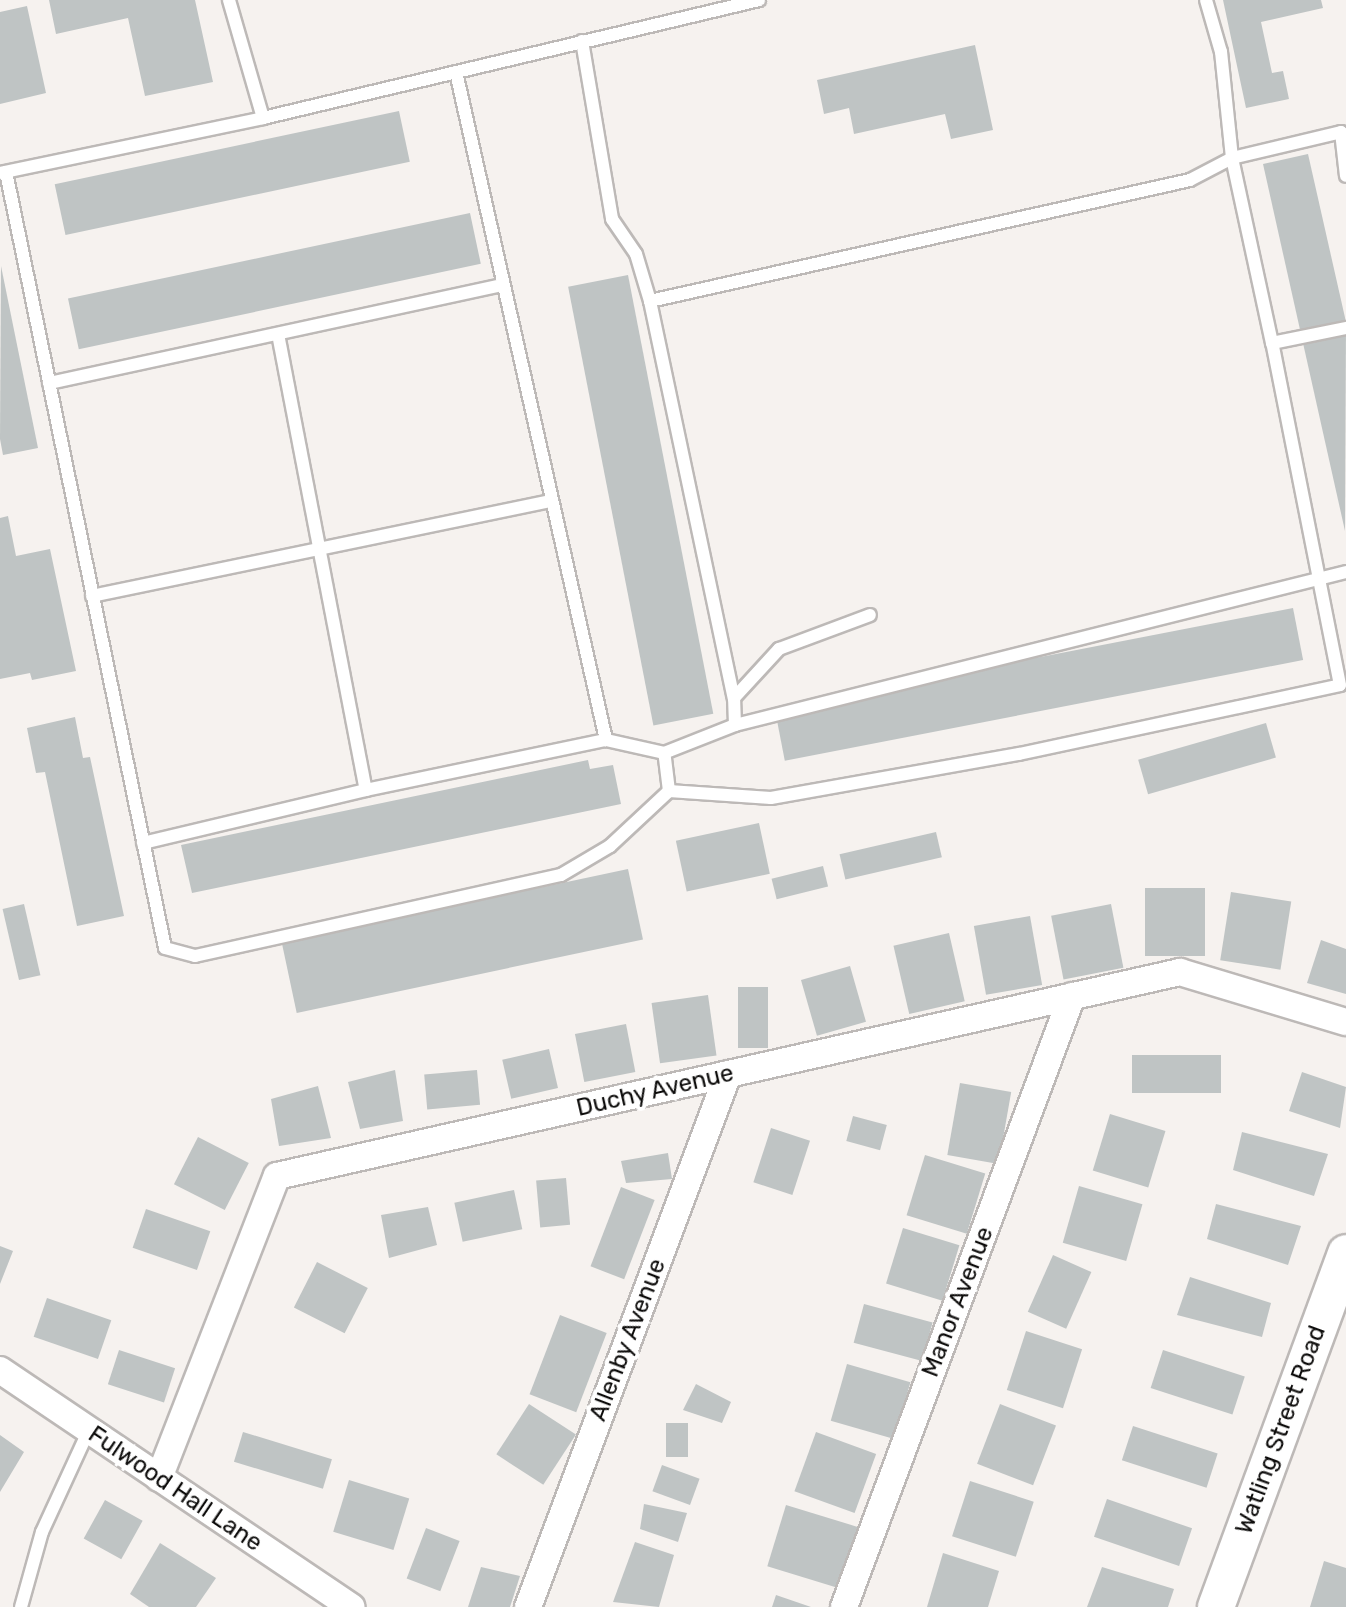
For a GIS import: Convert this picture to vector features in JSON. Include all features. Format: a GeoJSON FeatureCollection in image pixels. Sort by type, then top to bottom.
{"type":"FeatureCollection","features":[{"type":"Feature","properties":{"kind":"main road","name":"Watling Street Road"},"geometry":{"type":"LineString","coordinates":[[1216,1607],[1346,1253]]}},
{"type":"Feature","properties":{"kind":"street","name":"Duchy Avenue"},"geometry":{"type":"LineString","coordinates":[[159,1478],[277,1176],[1180,972],[1346,1022]]}},
{"type":"Feature","properties":{"kind":"street","name":"Manor Avenue"},"geometry":{"type":"LineString","coordinates":[[844,1607],[1072,996]]}},
{"type":"Feature","properties":{"kind":"street","name":"Allenby Avenue"},"geometry":{"type":"LineString","coordinates":[[528,1607],[728,1074]]}},
{"type":"Feature","properties":{"kind":"street","name":"Fulwood Hall Lane"},"geometry":{"type":"LineString","coordinates":[[0,1370],[351,1607]]}},
{"type":"Feature","properties":{"kind":"lane"},"geometry":{"type":"LineString","coordinates":[[229,0],[263,118]]}},
{"type":"Feature","properties":{"kind":"lane"},"geometry":{"type":"LineString","coordinates":[[759,0],[263,118],[3,172],[165,948],[195,956],[561,875],[610,846],[669,791],[771,798],[1019,754],[1340,685],[1232,158],[1221,52],[1206,0]]}},
{"type":"Feature","properties":{"kind":"lane"},"geometry":{"type":"LineString","coordinates":[[582,41],[612,219],[636,254],[650,301],[734,698],[735,725]]}},
{"type":"Feature","properties":{"kind":"lane"},"geometry":{"type":"LineString","coordinates":[[456,72],[606,740]]}},
{"type":"Feature","properties":{"kind":"lane"},"geometry":{"type":"LineString","coordinates":[[650,301],[1190,180],[1232,158],[1341,132],[1346,176]]}},
{"type":"Feature","properties":{"kind":"lane"},"geometry":{"type":"LineString","coordinates":[[49,383],[503,285]]}},
{"type":"Feature","properties":{"kind":"lane"},"geometry":{"type":"LineString","coordinates":[[1272,343],[1346,328]]}},
{"type":"Feature","properties":{"kind":"lane"},"geometry":{"type":"LineString","coordinates":[[278,334],[366,790]]}},
{"type":"Feature","properties":{"kind":"lane"},"geometry":{"type":"LineString","coordinates":[[92,596],[319,552],[551,501]]}},
{"type":"Feature","properties":{"kind":"lane"},"geometry":{"type":"LineString","coordinates":[[143,843],[366,790],[606,740],[664,753],[735,725],[1346,572]]}},
{"type":"Feature","properties":{"kind":"lane"},"geometry":{"type":"LineString","coordinates":[[734,698],[779,649],[870,615]]}},
{"type":"Feature","properties":{"kind":"lane"},"geometry":{"type":"LineString","coordinates":[[664,753],[669,791]]}},
{"type":"Feature","properties":{"kind":"lane"},"geometry":{"type":"LineString","coordinates":[[21,1607],[42,1532],[89,1430]]}},
{"type":"Feature","properties":{"kind":"building"},"geometry":{"type":"Polygon","coordinates":[[[49,0],[195,0],[213,82],[145,96],[128,18],[56,34],[49,0]]]}},
{"type":"Feature","properties":{"kind":"building"},"geometry":{"type":"Polygon","coordinates":[[[1223,0],[1321,0],[1323,8],[1261,22],[1272,73],[1283,71],[1289,99],[1246,108],[1223,0]]]}},
{"type":"Feature","properties":{"kind":"building"},"geometry":{"type":"Polygon","coordinates":[[[27,6],[46,93],[0,104],[0,12],[27,6]]]}},
{"type":"Feature","properties":{"kind":"building"},"geometry":{"type":"Polygon","coordinates":[[[975,45],[993,130],[951,139],[945,114],[854,134],[849,108],[824,114],[817,80],[975,45]]]}},
{"type":"Feature","properties":{"kind":"building"},"geometry":{"type":"Polygon","coordinates":[[[399,111],[410,162],[66,235],[55,184],[399,111]]]}},
{"type":"Feature","properties":{"kind":"building"},"geometry":{"type":"Polygon","coordinates":[[[1308,154],[1346,322],[1345,531],[1263,164],[1308,154]]]}},
{"type":"Feature","properties":{"kind":"building"},"geometry":{"type":"Polygon","coordinates":[[[470,213],[481,264],[79,349],[68,298],[470,213]]]}},
{"type":"Feature","properties":{"kind":"building"},"geometry":{"type":"Polygon","coordinates":[[[1,266],[38,448],[3,455],[0,439],[1,266]]]}},
{"type":"Feature","properties":{"kind":"building"},"geometry":{"type":"Polygon","coordinates":[[[628,275],[713,714],[653,725],[568,287],[628,275]]]}},
{"type":"Feature","properties":{"kind":"building"},"geometry":{"type":"Polygon","coordinates":[[[8,516],[16,556],[50,549],[76,671],[32,680],[30,673],[0,679],[0,518],[8,516]]]}},
{"type":"Feature","properties":{"kind":"building"},"geometry":{"type":"Polygon","coordinates":[[[1293,608],[1303,660],[785,761],[775,709],[1293,608]]]}},
{"type":"Feature","properties":{"kind":"building"},"geometry":{"type":"Polygon","coordinates":[[[75,717],[83,758],[90,757],[124,916],[77,926],[45,772],[36,773],[27,728],[75,717]]]}},
{"type":"Feature","properties":{"kind":"building"},"geometry":{"type":"Polygon","coordinates":[[[1266,723],[1276,758],[1148,794],[1138,760],[1266,723]]]}},
{"type":"Feature","properties":{"kind":"building"},"geometry":{"type":"Polygon","coordinates":[[[588,760],[590,769],[613,765],[621,804],[192,893],[181,845],[588,760]]]}},
{"type":"Feature","properties":{"kind":"building"},"geometry":{"type":"Polygon","coordinates":[[[759,823],[770,874],[687,892],[676,841],[759,823]]]}},
{"type":"Feature","properties":{"kind":"building"},"geometry":{"type":"Polygon","coordinates":[[[936,832],[942,857],[845,880],[840,854],[936,832]]]}},
{"type":"Feature","properties":{"kind":"building"},"geometry":{"type":"Polygon","coordinates":[[[823,866],[828,886],[777,899],[772,879],[823,866]]]}},
{"type":"Feature","properties":{"kind":"building"},"geometry":{"type":"Polygon","coordinates":[[[628,869],[643,939],[297,1013],[282,943],[628,869]]]}},
{"type":"Feature","properties":{"kind":"building"},"geometry":{"type":"Polygon","coordinates":[[[1145,888],[1205,888],[1205,956],[1145,956],[1145,888]]]}},
{"type":"Feature","properties":{"kind":"building"},"geometry":{"type":"Polygon","coordinates":[[[1231,892],[1291,902],[1280,970],[1220,960],[1231,892]]]}},
{"type":"Feature","properties":{"kind":"building"},"geometry":{"type":"Polygon","coordinates":[[[24,904],[40,975],[19,980],[3,909],[24,904]]]}},
{"type":"Feature","properties":{"kind":"building"},"geometry":{"type":"Polygon","coordinates":[[[1111,904],[1123,968],[1064,979],[1051,916],[1111,904]]]}},
{"type":"Feature","properties":{"kind":"building"},"geometry":{"type":"Polygon","coordinates":[[[1030,916],[1042,985],[986,995],[974,926],[1030,916]]]}},
{"type":"Feature","properties":{"kind":"building"},"geometry":{"type":"Polygon","coordinates":[[[949,933],[965,1001],[909,1014],[893,946],[949,933]]]}},
{"type":"Feature","properties":{"kind":"building"},"geometry":{"type":"Polygon","coordinates":[[[1321,940],[1346,949],[1346,994],[1307,983],[1321,940]]]}},
{"type":"Feature","properties":{"kind":"building"},"geometry":{"type":"Polygon","coordinates":[[[850,966],[866,1022],[817,1036],[801,980],[850,966]]]}},
{"type":"Feature","properties":{"kind":"building"},"geometry":{"type":"Polygon","coordinates":[[[738,987],[768,987],[768,1048],[738,1048],[738,987]]]}},
{"type":"Feature","properties":{"kind":"building"},"geometry":{"type":"Polygon","coordinates":[[[708,995],[716,1055],[660,1063],[652,1003],[708,995]]]}},
{"type":"Feature","properties":{"kind":"building"},"geometry":{"type":"Polygon","coordinates":[[[626,1024],[635,1072],[584,1082],[575,1034],[626,1024]]]}},
{"type":"Feature","properties":{"kind":"building"},"geometry":{"type":"Polygon","coordinates":[[[549,1049],[558,1088],[511,1099],[502,1060],[549,1049]]]}},
{"type":"Feature","properties":{"kind":"building"},"geometry":{"type":"Polygon","coordinates":[[[1132,1055],[1221,1055],[1221,1093],[1132,1093],[1132,1055]]]}},
{"type":"Feature","properties":{"kind":"building"},"geometry":{"type":"Polygon","coordinates":[[[395,1070],[403,1121],[360,1129],[348,1082],[395,1070]]]}},
{"type":"Feature","properties":{"kind":"building"},"geometry":{"type":"Polygon","coordinates":[[[477,1070],[480,1105],[427,1109],[424,1075],[477,1070]]]}},
{"type":"Feature","properties":{"kind":"building"},"geometry":{"type":"Polygon","coordinates":[[[1302,1072],[1346,1087],[1340,1128],[1289,1111],[1302,1072]]]}},
{"type":"Feature","properties":{"kind":"building"},"geometry":{"type":"Polygon","coordinates":[[[960,1083],[1011,1092],[999,1164],[947,1155],[960,1083]]]}},
{"type":"Feature","properties":{"kind":"building"},"geometry":{"type":"Polygon","coordinates":[[[318,1086],[331,1138],[279,1146],[271,1099],[318,1086]]]}},
{"type":"Feature","properties":{"kind":"building"},"geometry":{"type":"Polygon","coordinates":[[[1110,1114],[1165,1131],[1148,1187],[1093,1170],[1110,1114]]]}},
{"type":"Feature","properties":{"kind":"building"},"geometry":{"type":"Polygon","coordinates":[[[853,1116],[887,1125],[880,1150],[846,1141],[853,1116]]]}},
{"type":"Feature","properties":{"kind":"building"},"geometry":{"type":"Polygon","coordinates":[[[771,1128],[810,1141],[792,1195],[753,1182],[771,1128]]]}},
{"type":"Feature","properties":{"kind":"building"},"geometry":{"type":"Polygon","coordinates":[[[1242,1132],[1328,1154],[1314,1196],[1233,1170],[1242,1132]]]}},
{"type":"Feature","properties":{"kind":"building"},"geometry":{"type":"Polygon","coordinates":[[[198,1137],[249,1163],[225,1210],[174,1184],[198,1137]]]}},
{"type":"Feature","properties":{"kind":"building"},"geometry":{"type":"Polygon","coordinates":[[[668,1153],[672,1179],[626,1183],[621,1161],[668,1153]]]}},
{"type":"Feature","properties":{"kind":"building"},"geometry":{"type":"Polygon","coordinates":[[[925,1155],[985,1173],[967,1234],[907,1215],[925,1155]]]}},
{"type":"Feature","properties":{"kind":"building"},"geometry":{"type":"Polygon","coordinates":[[[566,1178],[570,1225],[540,1227],[536,1181],[566,1178]]]}},
{"type":"Feature","properties":{"kind":"building"},"geometry":{"type":"Polygon","coordinates":[[[1079,1186],[1142,1204],[1126,1261],[1063,1243],[1079,1186]]]}},
{"type":"Feature","properties":{"kind":"building"},"geometry":{"type":"Polygon","coordinates":[[[621,1187],[655,1200],[624,1279],[591,1266],[621,1187]]]}},
{"type":"Feature","properties":{"kind":"building"},"geometry":{"type":"Polygon","coordinates":[[[514,1190],[522,1229],[463,1242],[454,1203],[514,1190]]]}},
{"type":"Feature","properties":{"kind":"building"},"geometry":{"type":"Polygon","coordinates":[[[1216,1204],[1301,1226],[1288,1265],[1207,1239],[1216,1204]]]}},
{"type":"Feature","properties":{"kind":"building"},"geometry":{"type":"Polygon","coordinates":[[[428,1207],[437,1245],[389,1258],[381,1215],[428,1207]]]}},
{"type":"Feature","properties":{"kind":"building"},"geometry":{"type":"Polygon","coordinates":[[[146,1209],[210,1231],[197,1270],[133,1248],[146,1209]]]}},
{"type":"Feature","properties":{"kind":"building"},"geometry":{"type":"Polygon","coordinates":[[[903,1228],[959,1245],[942,1301],[886,1283],[903,1228]]]}},
{"type":"Feature","properties":{"kind":"building"},"geometry":{"type":"Polygon","coordinates":[[[0,1246],[13,1251],[0,1284],[0,1246]]]}},
{"type":"Feature","properties":{"kind":"building"},"geometry":{"type":"Polygon","coordinates":[[[1053,1255],[1091,1272],[1066,1329],[1028,1312],[1053,1255]]]}},
{"type":"Feature","properties":{"kind":"building"},"geometry":{"type":"Polygon","coordinates":[[[317,1262],[368,1288],[345,1333],[294,1307],[317,1262]]]}},
{"type":"Feature","properties":{"kind":"building"},"geometry":{"type":"Polygon","coordinates":[[[1190,1277],[1271,1303],[1262,1337],[1177,1315],[1190,1277]]]}},
{"type":"Feature","properties":{"kind":"building"},"geometry":{"type":"Polygon","coordinates":[[[47,1298],[111,1320],[98,1359],[34,1337],[47,1298]]]}},
{"type":"Feature","properties":{"kind":"building"},"geometry":{"type":"Polygon","coordinates":[[[864,1304],[933,1322],[922,1361],[854,1343],[864,1304]]]}},
{"type":"Feature","properties":{"kind":"building"},"geometry":{"type":"Polygon","coordinates":[[[560,1315],[607,1333],[576,1412],[530,1394],[560,1315]]]}},
{"type":"Feature","properties":{"kind":"building"},"geometry":{"type":"Polygon","coordinates":[[[1026,1331],[1082,1349],[1063,1408],[1007,1390],[1026,1331]]]}},
{"type":"Feature","properties":{"kind":"building"},"geometry":{"type":"Polygon","coordinates":[[[119,1350],[175,1368],[164,1402],[108,1384],[119,1350]]]}},
{"type":"Feature","properties":{"kind":"building"},"geometry":{"type":"Polygon","coordinates":[[[1163,1350],[1245,1377],[1232,1415],[1151,1388],[1163,1350]]]}},
{"type":"Feature","properties":{"kind":"building"},"geometry":{"type":"Polygon","coordinates":[[[847,1364],[910,1382],[894,1439],[831,1421],[847,1364]]]}},
{"type":"Feature","properties":{"kind":"building"},"geometry":{"type":"Polygon","coordinates":[[[696,1384],[731,1402],[722,1423],[683,1410],[696,1384]]]}},
{"type":"Feature","properties":{"kind":"building"},"geometry":{"type":"Polygon","coordinates":[[[529,1404],[576,1434],[543,1485],[496,1454],[529,1404]]]}},
{"type":"Feature","properties":{"kind":"building"},"geometry":{"type":"Polygon","coordinates":[[[1000,1404],[1056,1426],[1033,1485],[977,1464],[1000,1404]]]}},
{"type":"Feature","properties":{"kind":"building"},"geometry":{"type":"Polygon","coordinates":[[[666,1423],[688,1423],[688,1457],[666,1457],[666,1423]]]}},
{"type":"Feature","properties":{"kind":"building"},"geometry":{"type":"Polygon","coordinates":[[[1133,1426],[1218,1454],[1207,1488],[1122,1460],[1133,1426]]]}},
{"type":"Feature","properties":{"kind":"building"},"geometry":{"type":"Polygon","coordinates":[[[243,1432],[332,1459],[323,1489],[234,1462],[243,1432]]]}},
{"type":"Feature","properties":{"kind":"building"},"geometry":{"type":"Polygon","coordinates":[[[816,1432],[876,1454],[855,1513],[794,1491],[816,1432]]]}},
{"type":"Feature","properties":{"kind":"building"},"geometry":{"type":"Polygon","coordinates":[[[0,1435],[24,1452],[0,1492],[0,1435]]]}},
{"type":"Feature","properties":{"kind":"building"},"geometry":{"type":"Polygon","coordinates":[[[662,1465],[700,1479],[690,1505],[652,1491],[662,1465]]]}},
{"type":"Feature","properties":{"kind":"building"},"geometry":{"type":"Polygon","coordinates":[[[349,1480],[409,1498],[393,1550],[333,1532],[349,1480]]]}},
{"type":"Feature","properties":{"kind":"building"},"geometry":{"type":"Polygon","coordinates":[[[970,1481],[1034,1502],[1016,1557],[952,1536],[970,1481]]]}},
{"type":"Feature","properties":{"kind":"building"},"geometry":{"type":"Polygon","coordinates":[[[1107,1499],[1192,1528],[1179,1566],[1094,1537],[1107,1499]]]}},
{"type":"Feature","properties":{"kind":"building"},"geometry":{"type":"Polygon","coordinates":[[[105,1500],[143,1521],[121,1559],[84,1538],[105,1500]]]}},
{"type":"Feature","properties":{"kind":"building"},"geometry":{"type":"Polygon","coordinates":[[[644,1504],[687,1513],[678,1542],[640,1529],[644,1504]]]}},
{"type":"Feature","properties":{"kind":"building"},"geometry":{"type":"Polygon","coordinates":[[[786,1505],[858,1527],[839,1588],[767,1566],[786,1505]]]}},
{"type":"Feature","properties":{"kind":"building"},"geometry":{"type":"Polygon","coordinates":[[[426,1528],[460,1541],[440,1591],[407,1578],[426,1528]]]}},
{"type":"Feature","properties":{"kind":"building"},"geometry":{"type":"Polygon","coordinates":[[[635,1542],[674,1555],[659,1607],[613,1602],[635,1542]]]}},
{"type":"Feature","properties":{"kind":"building"},"geometry":{"type":"Polygon","coordinates":[[[160,1543],[216,1578],[196,1607],[149,1607],[130,1594],[160,1543]]]}},
{"type":"Feature","properties":{"kind":"building"},"geometry":{"type":"Polygon","coordinates":[[[943,1553],[999,1571],[988,1607],[927,1607],[943,1553]]]}},
{"type":"Feature","properties":{"kind":"building"},"geometry":{"type":"Polygon","coordinates":[[[1324,1561],[1346,1568],[1346,1607],[1310,1607],[1324,1561]]]}},
{"type":"Feature","properties":{"kind":"building"},"geometry":{"type":"Polygon","coordinates":[[[481,1567],[520,1576],[510,1607],[468,1607],[481,1567]]]}},
{"type":"Feature","properties":{"kind":"building"},"geometry":{"type":"Polygon","coordinates":[[[1102,1567],[1174,1589],[1168,1607],[1087,1607],[1102,1567]]]}},
{"type":"Feature","properties":{"kind":"building"},"geometry":{"type":"Polygon","coordinates":[[[776,1595],[811,1607],[772,1607],[776,1595]]]}}]}
